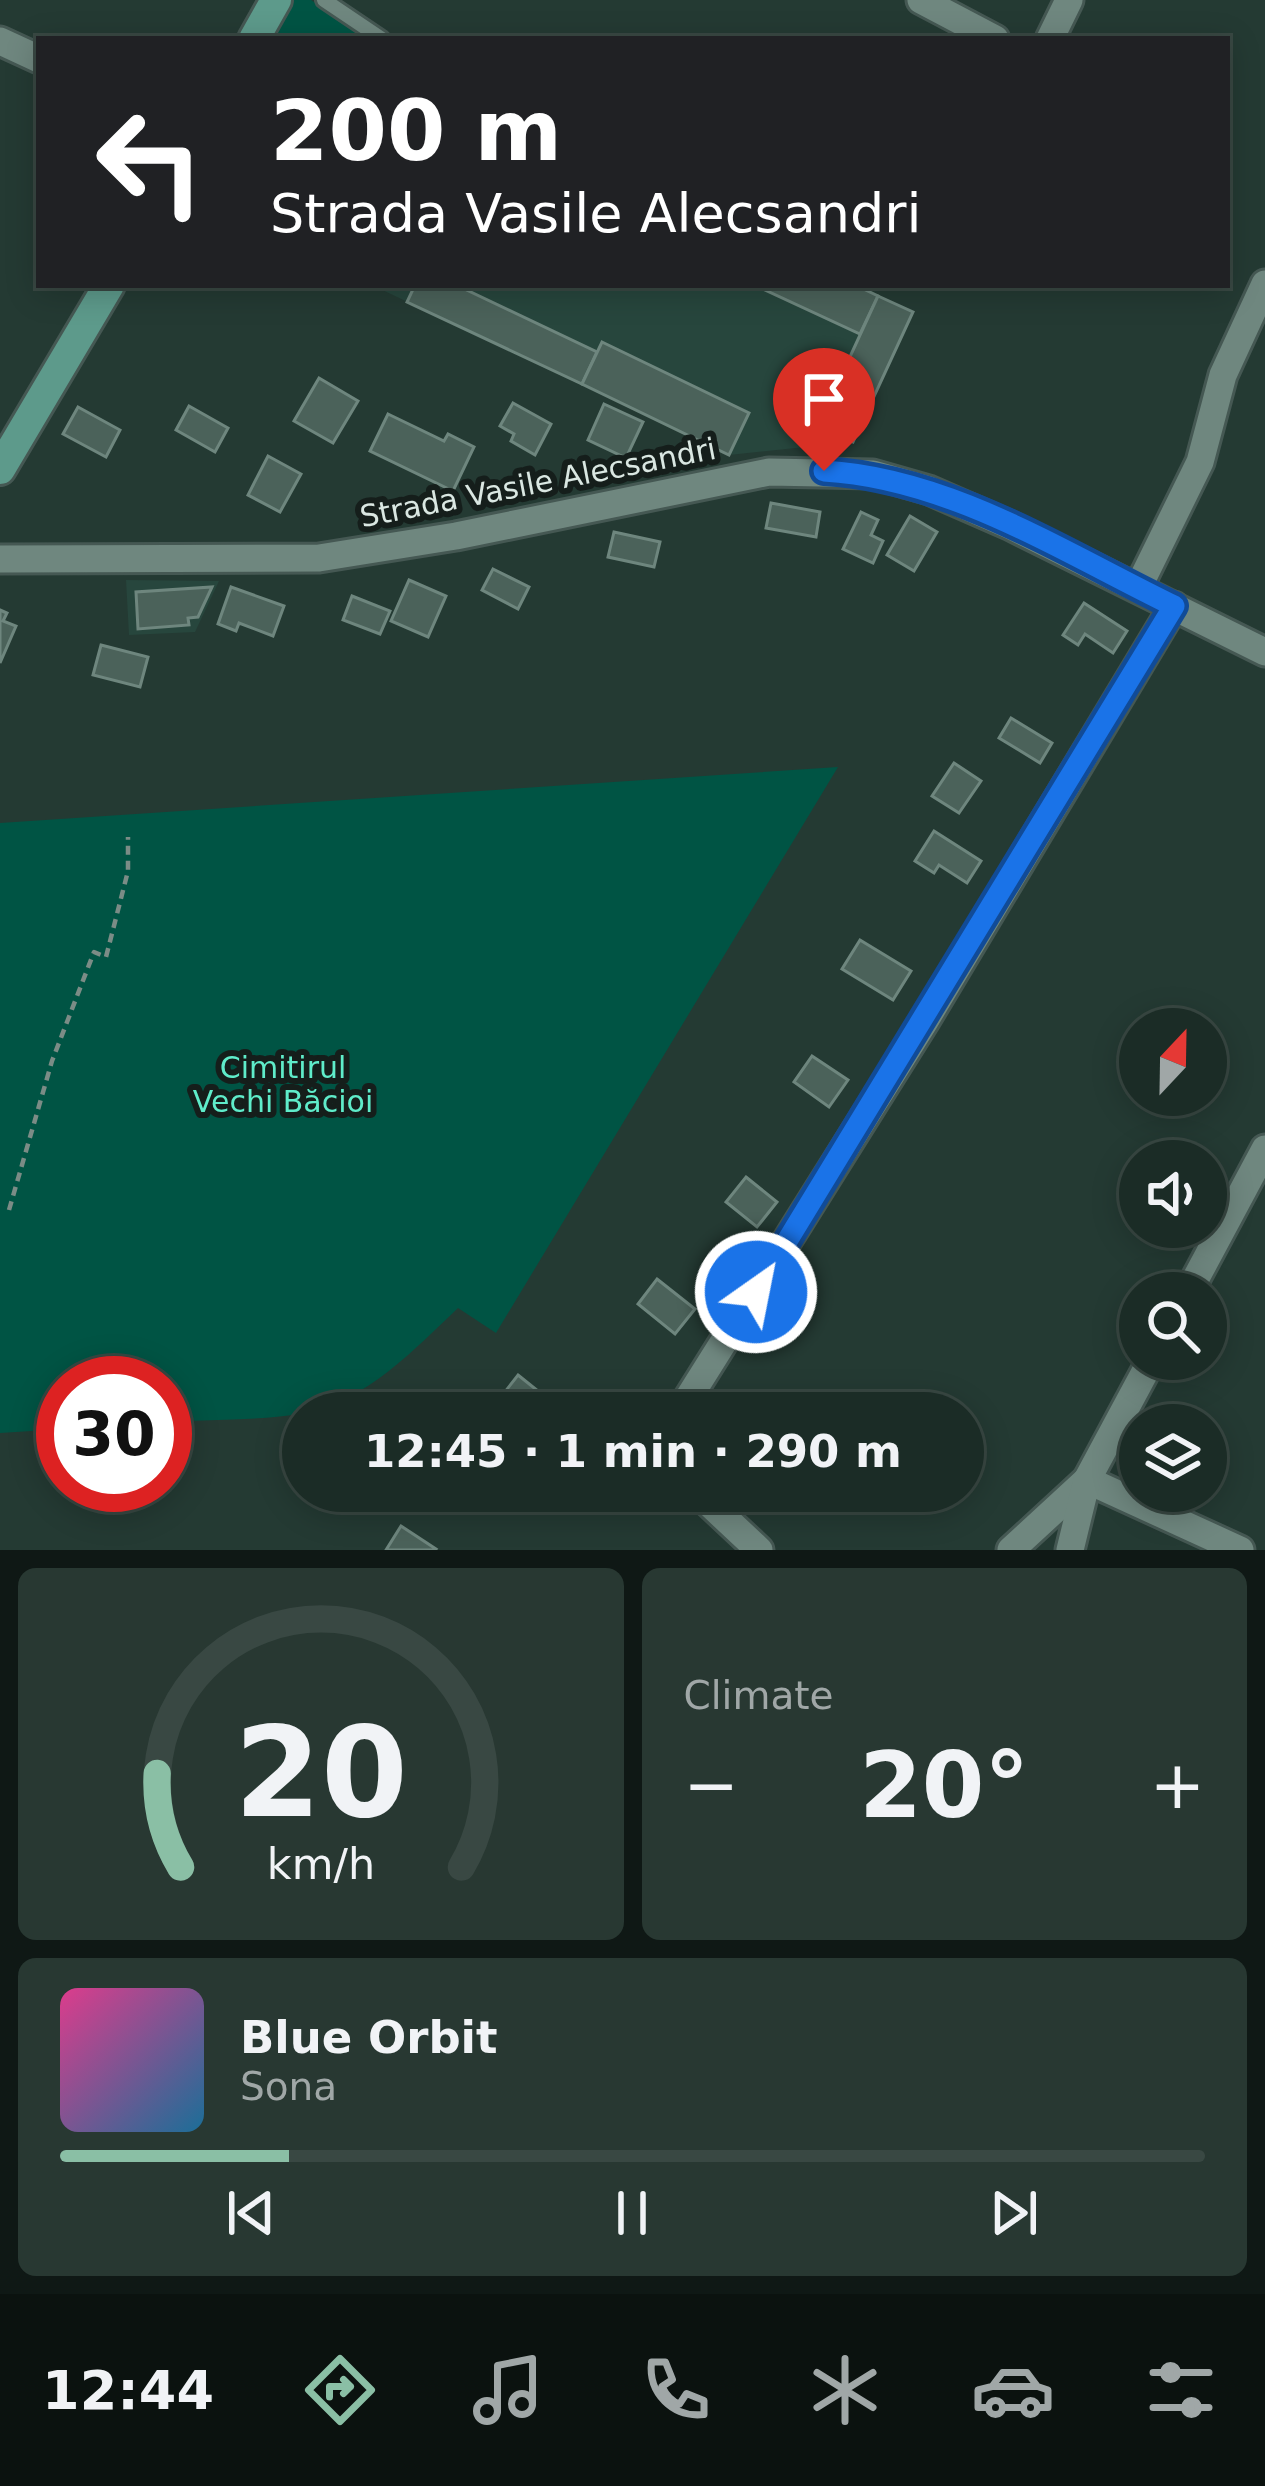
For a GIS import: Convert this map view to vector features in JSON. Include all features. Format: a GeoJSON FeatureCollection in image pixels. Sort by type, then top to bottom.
{"type":"FeatureCollection","features":[{"type":"Feature","properties":{"kind":"main road"},"geometry":{"type":"LineString","coordinates":[[256,36],[276,0]]}},
{"type":"Feature","properties":{"kind":"main road"},"geometry":{"type":"LineString","coordinates":[[0,469],[108,288]]}},
{"type":"Feature","properties":{"kind":"street"},"geometry":{"type":"LineString","coordinates":[[921,0],[988,36]]}},
{"type":"Feature","properties":{"kind":"street"},"geometry":{"type":"LineString","coordinates":[[1051,36],[1069,0]]}},
{"type":"Feature","properties":{"kind":"street"},"geometry":{"type":"LineString","coordinates":[[0,41],[36,58]]}},
{"type":"Feature","properties":{"kind":"street"},"geometry":{"type":"LineString","coordinates":[[1138,588],[1200,462],[1223,375],[1265,284]]}},
{"type":"Feature","properties":{"kind":"street","name":"Strada Vasile Alecsandri"},"geometry":{"type":"LineString","coordinates":[[0,559],[319,558],[456,536],[769,472],[873,474],[929,490],[1265,652]]}},
{"type":"Feature","properties":{"kind":"street"},"geometry":{"type":"LineString","coordinates":[[693,1392],[925,1021],[1174,606]]}},
{"type":"Feature","properties":{"kind":"street"},"geometry":{"type":"LineString","coordinates":[[1199,1272],[1265,1149]]}},
{"type":"Feature","properties":{"kind":"street"},"geometry":{"type":"LineString","coordinates":[[1070,1550],[1087,1480],[1141,1380]]}},
{"type":"Feature","properties":{"kind":"street"},"geometry":{"type":"LineString","coordinates":[[1011,1550],[1087,1480]]}},
{"type":"Feature","properties":{"kind":"street"},"geometry":{"type":"LineString","coordinates":[[1087,1480],[1240,1550]]}},
{"type":"Feature","properties":{"kind":"street"},"geometry":{"type":"LineString","coordinates":[[718,1512],[759,1550]]}},
{"type":"Feature","properties":{"kind":"lane"},"geometry":{"type":"LineString","coordinates":[[324,0],[378,36]]}},
{"type":"Feature","properties":{"kind":"path"},"geometry":{"type":"LineString","coordinates":[[9,1210],[52,1061],[85,974],[94,952],[106,957],[128,871],[128,837]]}},
{"type":"Feature","properties":{"kind":"shaded area"},"geometry":{"type":"Polygon","coordinates":[[[378,288],[861,288],[913,312],[853,442],[729,455],[378,288]]]}},
{"type":"Feature","properties":{"kind":"shaded area"},"geometry":{"type":"Polygon","coordinates":[[[126,580],[219,581],[195,632],[129,635],[126,580]]]}},
{"type":"Feature","properties":{"kind":"green space"},"geometry":{"type":"Polygon","coordinates":[[[288,0],[311,0],[365,36],[268,36],[288,0]]]}},
{"type":"Feature","properties":{"kind":"green space","name":"Cimitirul Vechi Băcioi"},"geometry":{"type":"Polygon","coordinates":[[[838,767],[496,1333],[458,1308],[407,1356],[358,1392],[282,1392],[282,1416],[253,1419],[192,1421],[192,1356],[36,1356],[36,1431],[0,1433],[0,823],[838,767]]]}},
{"type":"Feature","properties":{"kind":"building"},"geometry":{"type":"Polygon","coordinates":[[[414,288],[462,288],[597,352],[582,384],[407,302],[414,288]]]}},
{"type":"Feature","properties":{"kind":"building"},"geometry":{"type":"Polygon","coordinates":[[[760,288],[861,288],[878,296],[860,334],[760,288]]]}},
{"type":"Feature","properties":{"kind":"building"},"geometry":{"type":"Polygon","coordinates":[[[878,296],[913,312],[853,442],[818,426],[878,296]]]}},
{"type":"Feature","properties":{"kind":"building"},"geometry":{"type":"Polygon","coordinates":[[[602,342],[749,413],[729,455],[582,384],[602,342]]]}},
{"type":"Feature","properties":{"kind":"building"},"geometry":{"type":"Polygon","coordinates":[[[319,378],[358,401],[333,443],[294,421],[319,378]]]}},
{"type":"Feature","properties":{"kind":"building"},"geometry":{"type":"Polygon","coordinates":[[[513,403],[551,424],[535,455],[511,441],[514,434],[500,426],[513,403]]]}},
{"type":"Feature","properties":{"kind":"building"},"geometry":{"type":"Polygon","coordinates":[[[604,404],[643,422],[626,458],[588,440],[604,404]]]}},
{"type":"Feature","properties":{"kind":"building"},"geometry":{"type":"Polygon","coordinates":[[[189,406],[228,428],[215,452],[176,430],[189,406]]]}},
{"type":"Feature","properties":{"kind":"building"},"geometry":{"type":"Polygon","coordinates":[[[78,407],[120,430],[106,457],[63,434],[78,407]]]}},
{"type":"Feature","properties":{"kind":"building"},"geometry":{"type":"Polygon","coordinates":[[[388,414],[444,441],[448,434],[474,447],[453,491],[370,451],[388,414]]]}},
{"type":"Feature","properties":{"kind":"building"},"geometry":{"type":"Polygon","coordinates":[[[268,456],[301,474],[280,512],[248,495],[268,456]]]}},
{"type":"Feature","properties":{"kind":"building"},"geometry":{"type":"Polygon","coordinates":[[[771,503],[820,512],[816,537],[766,528],[771,503]]]}},
{"type":"Feature","properties":{"kind":"building"},"geometry":{"type":"Polygon","coordinates":[[[861,512],[878,520],[871,535],[883,541],[873,563],[843,549],[861,512]]]}},
{"type":"Feature","properties":{"kind":"building"},"geometry":{"type":"Polygon","coordinates":[[[910,516],[937,532],[914,571],[887,555],[910,516]]]}},
{"type":"Feature","properties":{"kind":"building"},"geometry":{"type":"Polygon","coordinates":[[[614,532],[660,542],[654,567],[608,557],[614,532]]]}},
{"type":"Feature","properties":{"kind":"building"},"geometry":{"type":"Polygon","coordinates":[[[493,569],[529,587],[518,609],[482,590],[493,569]]]}},
{"type":"Feature","properties":{"kind":"building"},"geometry":{"type":"Polygon","coordinates":[[[409,580],[446,596],[428,637],[391,621],[409,580]]]}},
{"type":"Feature","properties":{"kind":"building"},"geometry":{"type":"Polygon","coordinates":[[[212,587],[198,617],[188,618],[189,625],[138,629],[136,592],[212,587]]]}},
{"type":"Feature","properties":{"kind":"building"},"geometry":{"type":"Polygon","coordinates":[[[231,587],[284,606],[273,636],[239,623],[236,631],[218,624],[231,587]]]}},
{"type":"Feature","properties":{"kind":"building"},"geometry":{"type":"Polygon","coordinates":[[[352,596],[390,611],[380,634],[343,620],[352,596]]]}},
{"type":"Feature","properties":{"kind":"building"},"geometry":{"type":"Polygon","coordinates":[[[1084,603],[1127,631],[1113,653],[1085,634],[1078,645],[1063,635],[1084,603]]]}},
{"type":"Feature","properties":{"kind":"building"},"geometry":{"type":"Polygon","coordinates":[[[0,610],[7,613],[3,621],[16,626],[0,663],[0,610]]]}},
{"type":"Feature","properties":{"kind":"building"},"geometry":{"type":"Polygon","coordinates":[[[101,645],[148,657],[140,687],[93,675],[101,645]]]}},
{"type":"Feature","properties":{"kind":"building"},"geometry":{"type":"Polygon","coordinates":[[[1011,718],[1052,743],[1040,763],[999,738],[1011,718]]]}},
{"type":"Feature","properties":{"kind":"building"},"geometry":{"type":"Polygon","coordinates":[[[954,763],[981,781],[959,813],[932,796],[954,763]]]}},
{"type":"Feature","properties":{"kind":"building"},"geometry":{"type":"Polygon","coordinates":[[[934,831],[981,861],[967,883],[939,865],[934,873],[915,861],[934,831]]]}},
{"type":"Feature","properties":{"kind":"building"},"geometry":{"type":"Polygon","coordinates":[[[860,940],[911,971],[893,1000],[842,969],[860,940]]]}},
{"type":"Feature","properties":{"kind":"building"},"geometry":{"type":"Polygon","coordinates":[[[812,1056],[848,1080],[829,1107],[794,1082],[812,1056]]]}},
{"type":"Feature","properties":{"kind":"building"},"geometry":{"type":"Polygon","coordinates":[[[746,1177],[777,1202],[757,1227],[726,1202],[746,1177]]]}},
{"type":"Feature","properties":{"kind":"building"},"geometry":{"type":"Polygon","coordinates":[[[657,1279],[695,1309],[675,1334],[638,1304],[657,1279]]]}},
{"type":"Feature","properties":{"kind":"building"},"geometry":{"type":"Polygon","coordinates":[[[518,1375],[539,1392],[505,1392],[518,1375]]]}},
{"type":"Feature","properties":{"kind":"building"},"geometry":{"type":"Polygon","coordinates":[[[401,1526],[436,1549],[386,1550],[401,1526]]]}},
{"type":"Feature","properties":{"kind":"route"},"geometry":{"type":"LineString","coordinates":[[756,1292],[1174,606],[929,490],[873,474],[824,471]]}}]}
